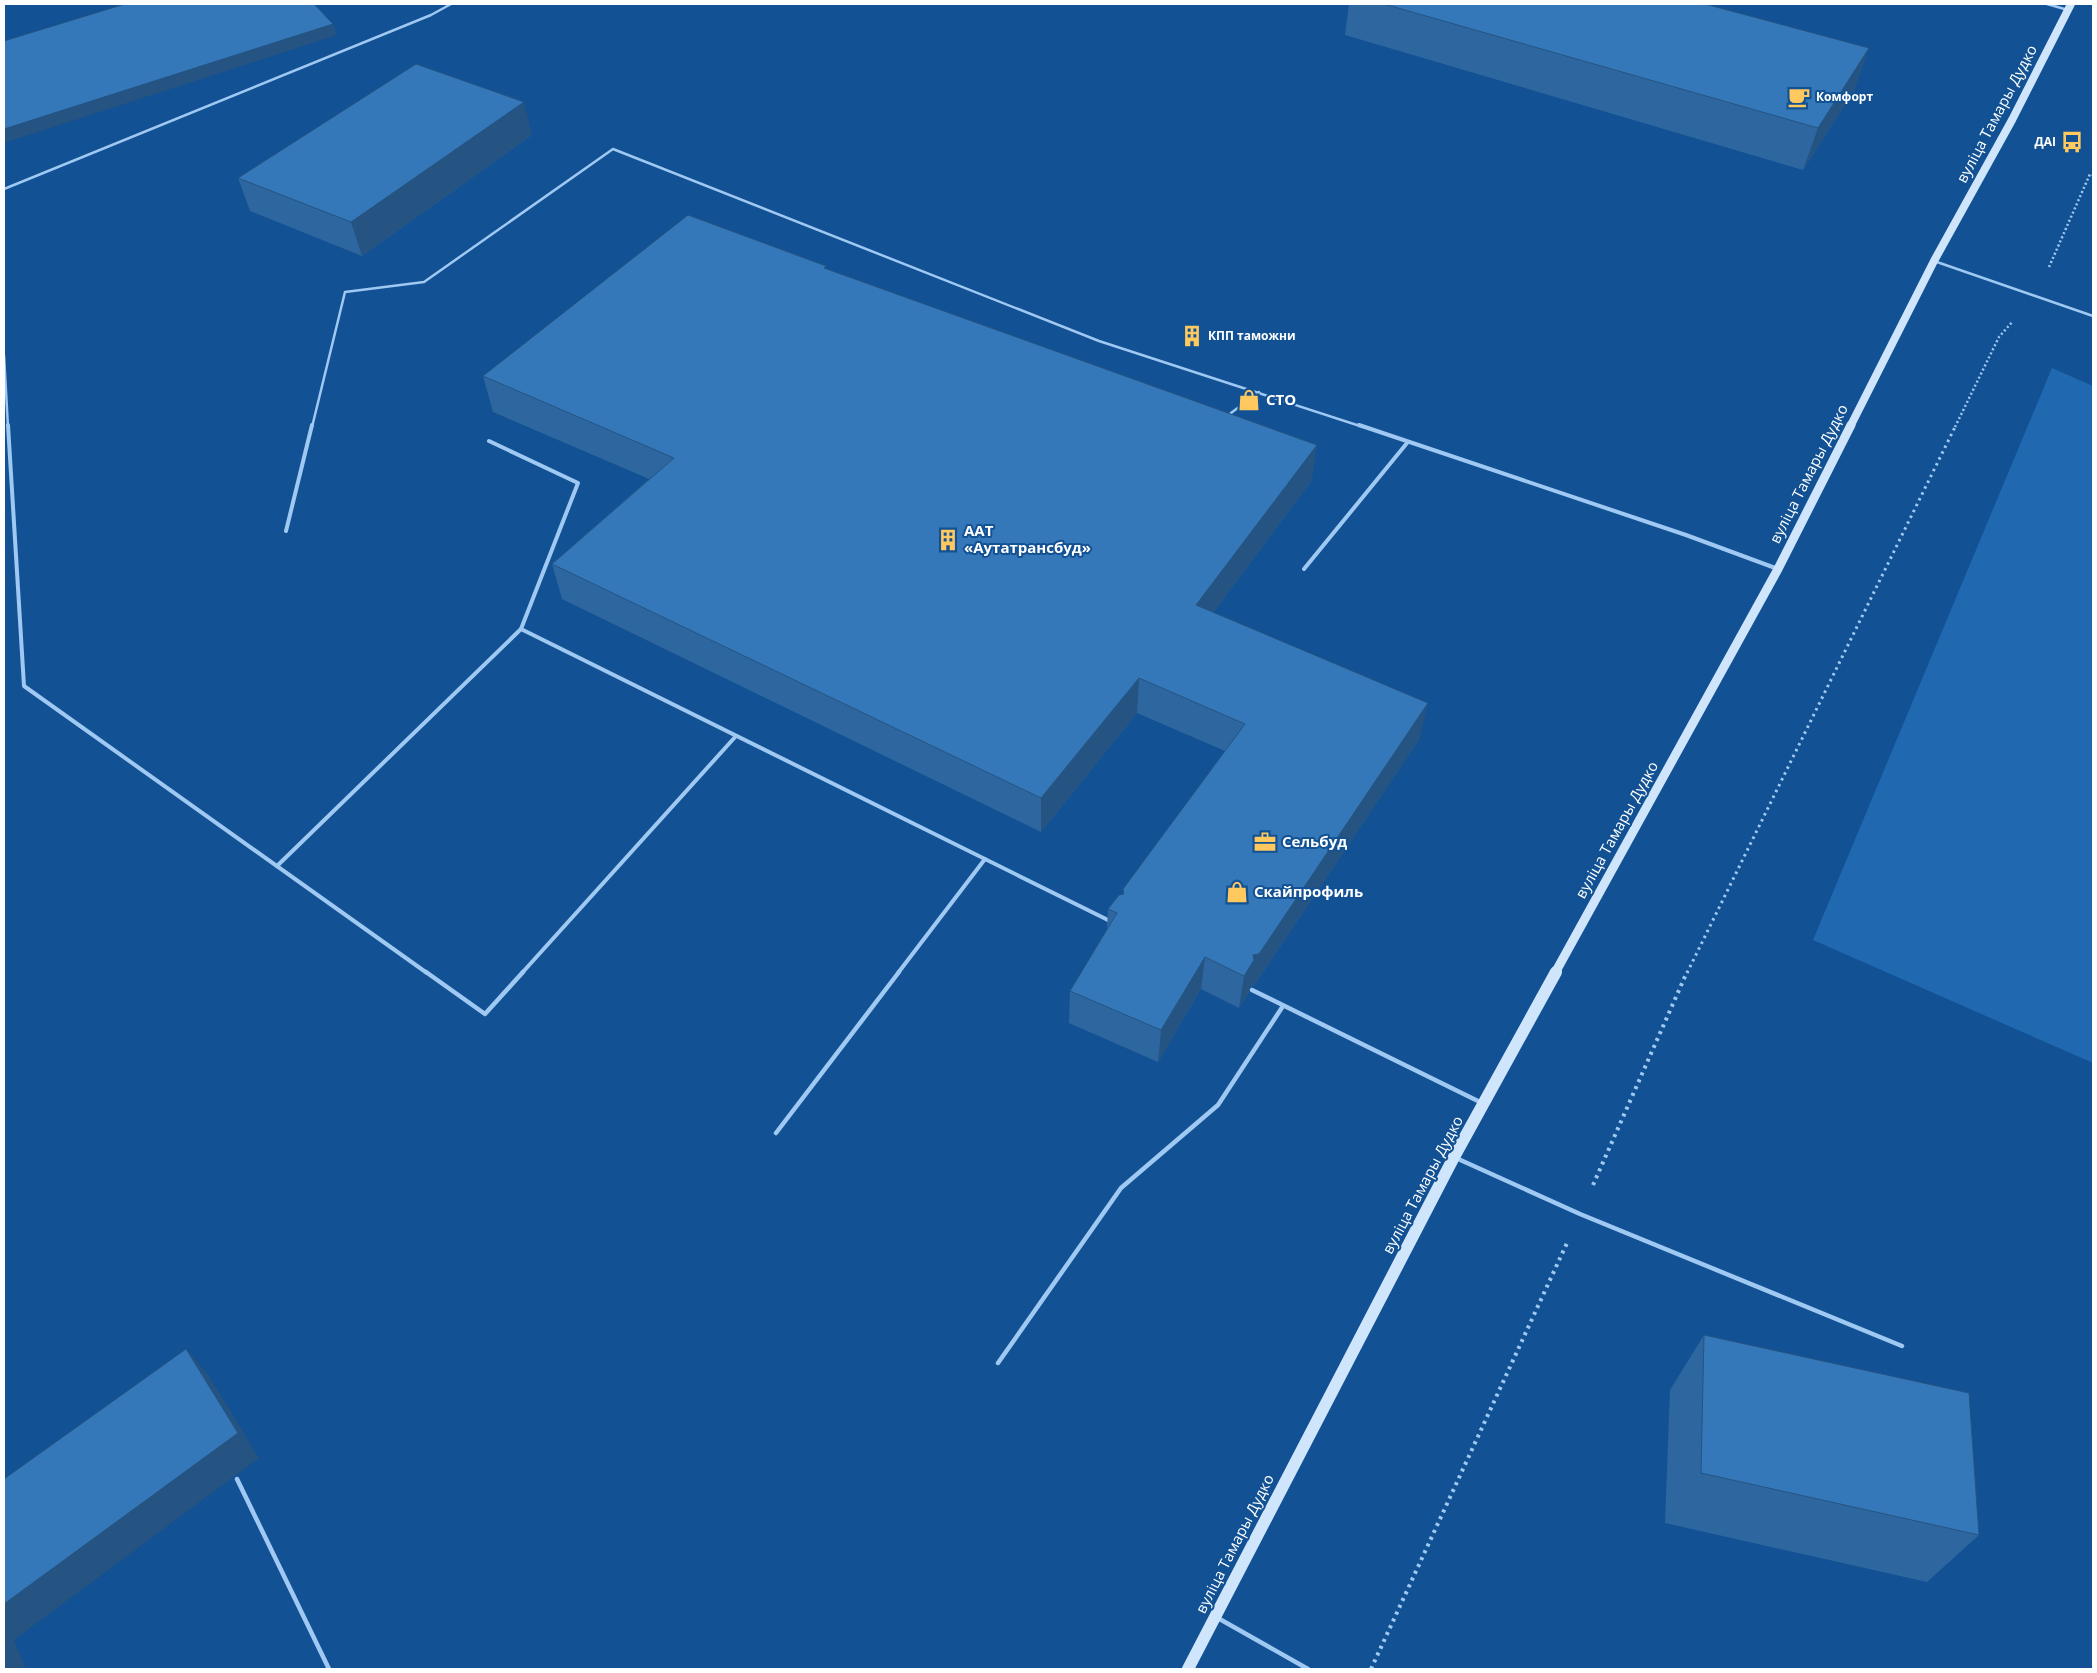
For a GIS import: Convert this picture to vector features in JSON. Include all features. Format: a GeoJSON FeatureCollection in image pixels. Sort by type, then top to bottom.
{"type":"FeatureCollection","features":[{"type":"Feature","properties":{"kind":"street","name":"вуліца Тамары Дудко"},"geometry":{"type":"LineString","coordinates":[[1188,1669],[1454,1157],[1778,569],[1934,261],[2012,120],[2070,7]]}},
{"type":"Feature","properties":{"kind":"lane"},"geometry":{"type":"LineString","coordinates":[[4,189],[422,18],[451,4]]}},
{"type":"Feature","properties":{"kind":"lane"},"geometry":{"type":"LineString","coordinates":[[2047,4],[2070,7]]}},
{"type":"Feature","properties":{"kind":"lane"},"geometry":{"type":"LineString","coordinates":[[286,531],[346,292],[424,282],[612,149],[1099,341],[1259,392],[1686,535],[1778,569]]}},
{"type":"Feature","properties":{"kind":"lane"},"geometry":{"type":"LineString","coordinates":[[1934,261],[2093,316]]}},
{"type":"Feature","properties":{"kind":"lane"},"geometry":{"type":"LineString","coordinates":[[4,355],[24,686],[485,1014],[736,736]]}},
{"type":"Feature","properties":{"kind":"lane"},"geometry":{"type":"LineString","coordinates":[[1225,418],[1259,392]]}},
{"type":"Feature","properties":{"kind":"lane"},"geometry":{"type":"LineString","coordinates":[[278,866],[521,629],[578,484],[489,440]]}},
{"type":"Feature","properties":{"kind":"lane"},"geometry":{"type":"LineString","coordinates":[[1304,569],[1407,443]]}},
{"type":"Feature","properties":{"kind":"lane"},"geometry":{"type":"LineString","coordinates":[[521,629],[1119,925]]}},
{"type":"Feature","properties":{"kind":"lane"},"geometry":{"type":"LineString","coordinates":[[776,1133],[984,859]]}},
{"type":"Feature","properties":{"kind":"lane"},"geometry":{"type":"LineString","coordinates":[[1252,990],[1484,1104]]}},
{"type":"Feature","properties":{"kind":"lane"},"geometry":{"type":"LineString","coordinates":[[998,1363],[1120,1188],[1218,1106],[1283,1006]]}},
{"type":"Feature","properties":{"kind":"lane"},"geometry":{"type":"LineString","coordinates":[[1454,1157],[1580,1214],[1902,1346]]}},
{"type":"Feature","properties":{"kind":"lane"},"geometry":{"type":"LineString","coordinates":[[237,1479],[329,1669]]}},
{"type":"Feature","properties":{"kind":"lane"},"geometry":{"type":"LineString","coordinates":[[1215,1616],[1308,1669]]}},
{"type":"Feature","properties":{"kind":"path"},"geometry":{"type":"LineString","coordinates":[[1371,1669],[1580,1214],[1680,987],[1999,336],[2036,297],[2090,174],[2093,175]]}},
{"type":"Feature","properties":{"kind":"shaded area"},"geometry":{"type":"Polygon","coordinates":[[[2052,368],[2093,386],[2093,1063],[1813,940],[2052,368]]]}},
{"type":"Feature","properties":{"kind":"building"},"geometry":{"type":"Polygon","coordinates":[[[125,4],[314,4],[333,24],[4,129],[4,41],[125,4]]]}},
{"type":"Feature","properties":{"kind":"building"},"geometry":{"type":"Polygon","coordinates":[[[1384,4],[1705,4],[1869,48],[1818,128],[1384,4]]]}},
{"type":"Feature","properties":{"kind":"building"},"geometry":{"type":"Polygon","coordinates":[[[416,64],[524,102],[351,222],[238,178],[416,64]]]}},
{"type":"Feature","properties":{"kind":"building"},"geometry":{"type":"Polygon","coordinates":[[[688,215],[826,266],[824,268],[1317,445],[1196,605],[1428,703],[1259,954],[1253,955],[1254,960],[1244,976],[1205,957],[1161,1030],[1070,991],[1117,913],[1108,909],[1119,895],[1124,894],[1123,889],[1245,724],[1139,678],[1041,798],[552,564],[674,458],[483,376],[688,215]]]}},
{"type":"Feature","properties":{"kind":"building"},"geometry":{"type":"Polygon","coordinates":[[[1704,1335],[1969,1393],[1979,1535],[1701,1473],[1704,1335]]]}},
{"type":"Feature","properties":{"kind":"building"},"geometry":{"type":"Polygon","coordinates":[[[186,1349],[238,1433],[4,1604],[4,1479],[186,1349]]]}},
{"type":"Feature","properties":{"kind":"place","name":"Комфорт"},"geometry":{"type":"Point","coordinates":[1799,97]}},
{"type":"Feature","properties":{"kind":"place","name":"ДАІ"},"geometry":{"type":"Point","coordinates":[2072,142]}},
{"type":"Feature","properties":{"kind":"place","name":"КПП таможни"},"geometry":{"type":"Point","coordinates":[1192,336]}},
{"type":"Feature","properties":{"kind":"place","name":"СТО"},"geometry":{"type":"Point","coordinates":[1249,400]}},
{"type":"Feature","properties":{"kind":"place","name":"ААТ «Аутатрансбуд»"},"geometry":{"type":"Point","coordinates":[948,540]}},
{"type":"Feature","properties":{"kind":"place","name":"Сельбуд"},"geometry":{"type":"Point","coordinates":[1265,842]}},
{"type":"Feature","properties":{"kind":"place","name":"Скайпрофиль"},"geometry":{"type":"Point","coordinates":[1237,892]}}]}
